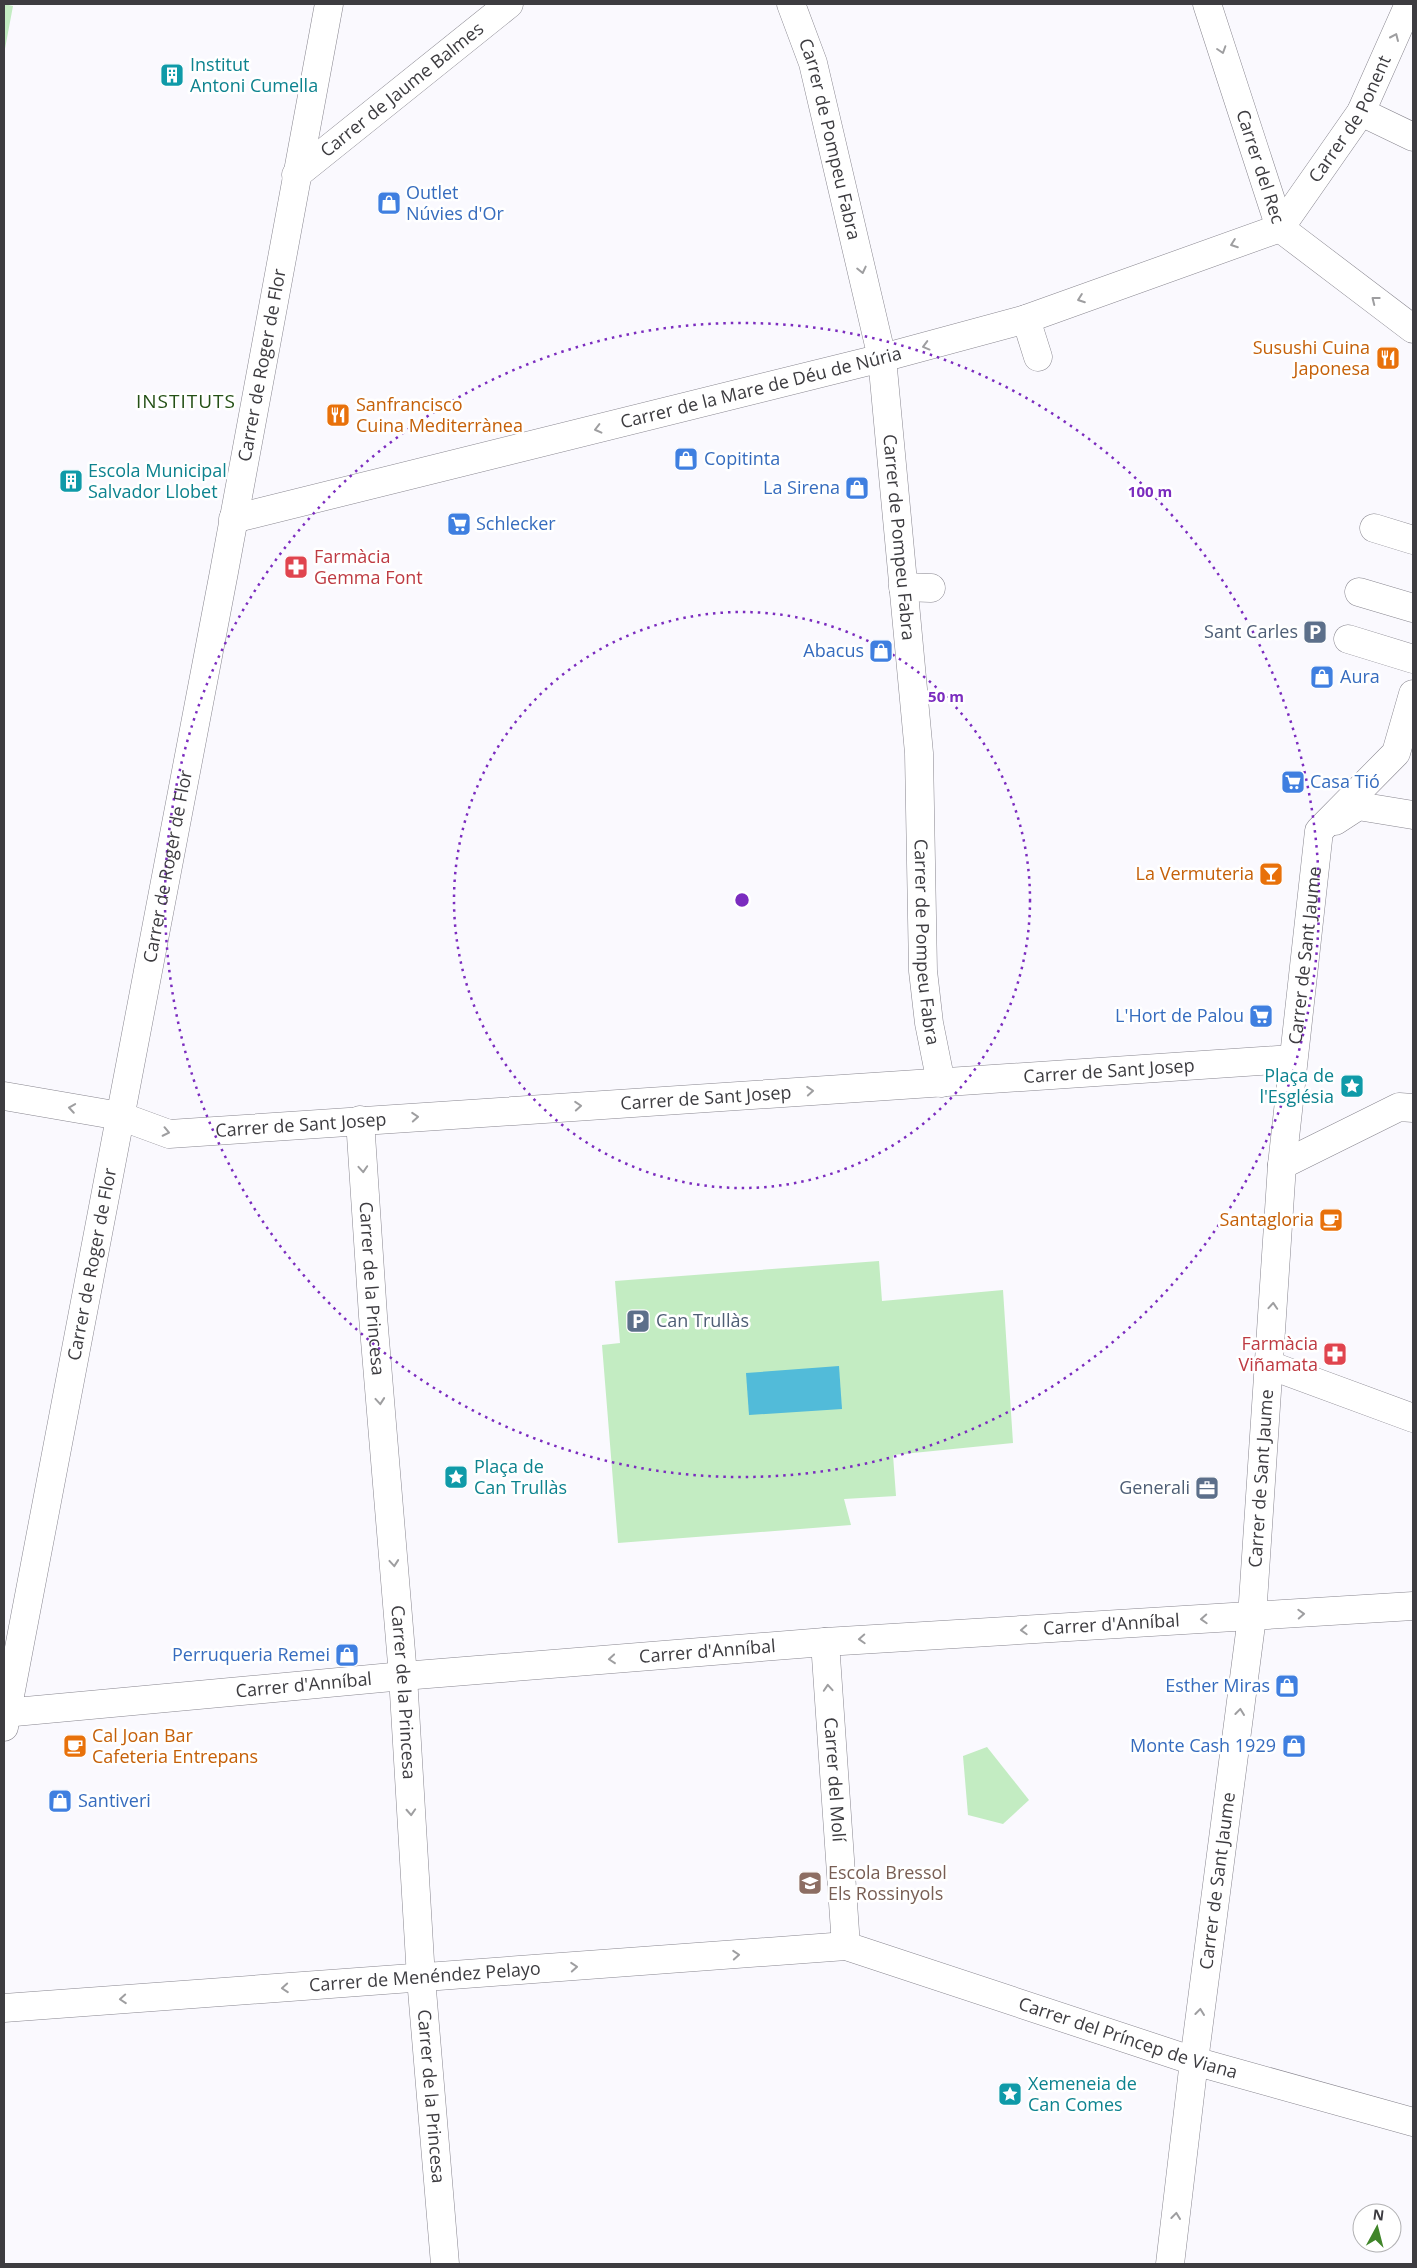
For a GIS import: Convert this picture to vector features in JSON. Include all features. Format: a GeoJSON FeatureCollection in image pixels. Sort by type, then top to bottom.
{"type":"FeatureCollection","features":[{"type":"Feature","properties":{"kind":"street","name":"Carrer de Roger de Flor"},"geometry":{"type":"LineString","coordinates":[[5,1718],[329,4]]}},
{"type":"Feature","properties":{"kind":"street","name":"Carrer de Jaume Balmes"},"geometry":{"type":"LineString","coordinates":[[296,175],[509,4]]}},
{"type":"Feature","properties":{"kind":"street","name":"Carrer de Pompeu Fabra"},"geometry":{"type":"LineString","coordinates":[[791,4],[813,63],[882,358],[919,753],[923,971],[929,1023],[941,1083]]}},
{"type":"Feature","properties":{"kind":"street","name":"Carrer del Rec"},"geometry":{"type":"LineString","coordinates":[[1207,4],[1280,228],[1413,330]]}},
{"type":"Feature","properties":{"kind":"street","name":"Carrer de Ponent"},"geometry":{"type":"LineString","coordinates":[[1280,228],[1361,112],[1409,4]]}},
{"type":"Feature","properties":{"kind":"street"},"geometry":{"type":"LineString","coordinates":[[1361,112],[1413,137]]}},
{"type":"Feature","properties":{"kind":"street","name":"Carrer de la Mare de Déu de Núria"},"geometry":{"type":"LineString","coordinates":[[233,519],[882,358],[1026,319],[1280,228]]}},
{"type":"Feature","properties":{"kind":"street"},"geometry":{"type":"LineString","coordinates":[[1026,319],[1038,357]]}},
{"type":"Feature","properties":{"kind":"street"},"geometry":{"type":"LineString","coordinates":[[1374,528],[1413,540]]}},
{"type":"Feature","properties":{"kind":"street"},"geometry":{"type":"LineString","coordinates":[[903,587],[931,588]]}},
{"type":"Feature","properties":{"kind":"street"},"geometry":{"type":"LineString","coordinates":[[1359,592],[1413,608]]}},
{"type":"Feature","properties":{"kind":"street"},"geometry":{"type":"LineString","coordinates":[[1348,639],[1413,659]]}},
{"type":"Feature","properties":{"kind":"street"},"geometry":{"type":"LineString","coordinates":[[1319,831],[1396,753],[1413,694]]}},
{"type":"Feature","properties":{"kind":"street"},"geometry":{"type":"LineString","coordinates":[[1319,831],[1358,806],[1413,815]]}},
{"type":"Feature","properties":{"kind":"street","name":"Carrer de Sant Jaume"},"geometry":{"type":"LineString","coordinates":[[1170,2264],[1194,2061],[1252,1617],[1282,1165],[1292,1059],[1319,831]]}},
{"type":"Feature","properties":{"kind":"street","name":"Carrer de Sant Josep"},"geometry":{"type":"LineString","coordinates":[[4,1096],[120,1116],[169,1134],[1292,1059]]}},
{"type":"Feature","properties":{"kind":"street"},"geometry":{"type":"LineString","coordinates":[[1282,1165],[1399,1107],[1413,1108]]}},
{"type":"Feature","properties":{"kind":"street","name":"Carrer de la Princesa"},"geometry":{"type":"LineString","coordinates":[[360,1120],[373,1316],[403,1676],[420,1978],[446,2264]]}},
{"type":"Feature","properties":{"kind":"street"},"geometry":{"type":"LineString","coordinates":[[1270,1365],[1413,1418]]}},
{"type":"Feature","properties":{"kind":"street","name":"Carrer d'Anníbal"},"geometry":{"type":"LineString","coordinates":[[5,1718],[403,1676],[825,1642],[1409,1608],[1413,1606]]}},
{"type":"Feature","properties":{"kind":"street","name":"Carrer del Molí"},"geometry":{"type":"LineString","coordinates":[[825,1642],[846,1946]]}},
{"type":"Feature","properties":{"kind":"street","name":"Carrer del Príncep de Viana"},"geometry":{"type":"LineString","coordinates":[[846,1946],[1194,2061],[1413,2122]]}},
{"type":"Feature","properties":{"kind":"street","name":"Carrer de Menéndez Pelayo"},"geometry":{"type":"LineString","coordinates":[[4,2008],[846,1946]]}},
{"type":"Feature","properties":{"kind":"green space"},"geometry":{"type":"Polygon","coordinates":[[[4,4],[13,6],[4,54],[4,4]]]}},
{"type":"Feature","properties":{"kind":"green space"},"geometry":{"type":"Polygon","coordinates":[[[879,1261],[882,1301],[1003,1290],[1013,1443],[893,1455],[896,1496],[844,1499],[851,1525],[618,1543],[602,1345],[620,1343],[615,1281],[879,1261]]]}},
{"type":"Feature","properties":{"kind":"green space"},"geometry":{"type":"Polygon","coordinates":[[[987,1747],[1029,1800],[1003,1824],[968,1815],[963,1756],[987,1747]]]}},
{"type":"Feature","properties":{"kind":"water"},"geometry":{"type":"Polygon","coordinates":[[[839,1366],[842,1409],[749,1415],[746,1373],[839,1366]]]}},
{"type":"Feature","properties":{"kind":"place","name":"Institut Antoni Cumella"},"geometry":{"type":"Point","coordinates":[172,75]}},
{"type":"Feature","properties":{"kind":"place","name":"Outlet Núvies d'Or"},"geometry":{"type":"Point","coordinates":[389,203]}},
{"type":"Feature","properties":{"kind":"place","name":"Susushi Cuina Japonesa"},"geometry":{"type":"Point","coordinates":[1388,358]}},
{"type":"Feature","properties":{"kind":"place","name":"Sanfrancisco Cuina Mediterrànea"},"geometry":{"type":"Point","coordinates":[338,415]}},
{"type":"Feature","properties":{"kind":"place","name":"Copitinta"},"geometry":{"type":"Point","coordinates":[686,459]}},
{"type":"Feature","properties":{"kind":"place","name":"Escola Municipal Salvador Llobet"},"geometry":{"type":"Point","coordinates":[71,481]}},
{"type":"Feature","properties":{"kind":"place","name":"La Sirena"},"geometry":{"type":"Point","coordinates":[857,488]}},
{"type":"Feature","properties":{"kind":"place","name":"Schlecker"},"geometry":{"type":"Point","coordinates":[459,524]}},
{"type":"Feature","properties":{"kind":"place","name":"Farmàcia Gemma Font"},"geometry":{"type":"Point","coordinates":[296,567]}},
{"type":"Feature","properties":{"kind":"place","name":"Sant Carles"},"geometry":{"type":"Point","coordinates":[1315,632]}},
{"type":"Feature","properties":{"kind":"place","name":"Abacus"},"geometry":{"type":"Point","coordinates":[881,651]}},
{"type":"Feature","properties":{"kind":"place","name":"Aura"},"geometry":{"type":"Point","coordinates":[1322,677]}},
{"type":"Feature","properties":{"kind":"place","name":"Casa Tió"},"geometry":{"type":"Point","coordinates":[1293,782]}},
{"type":"Feature","properties":{"kind":"place","name":"La Vermuteria"},"geometry":{"type":"Point","coordinates":[1271,874]}},
{"type":"Feature","properties":{"kind":"place","name":"L'Hort de Palou"},"geometry":{"type":"Point","coordinates":[1261,1016]}},
{"type":"Feature","properties":{"kind":"place","name":"Plaça de l'Església"},"geometry":{"type":"Point","coordinates":[1352,1086]}},
{"type":"Feature","properties":{"kind":"place","name":"Santagloria"},"geometry":{"type":"Point","coordinates":[1331,1220]}},
{"type":"Feature","properties":{"kind":"place","name":"Can Trullàs"},"geometry":{"type":"Point","coordinates":[638,1321]}},
{"type":"Feature","properties":{"kind":"place","name":"Farmàcia Viñamata"},"geometry":{"type":"Point","coordinates":[1335,1354]}},
{"type":"Feature","properties":{"kind":"place","name":"Plaça de Can Trullàs"},"geometry":{"type":"Point","coordinates":[456,1477]}},
{"type":"Feature","properties":{"kind":"place","name":"Generali"},"geometry":{"type":"Point","coordinates":[1207,1488]}},
{"type":"Feature","properties":{"kind":"place","name":"Perruqueria Remei"},"geometry":{"type":"Point","coordinates":[347,1655]}},
{"type":"Feature","properties":{"kind":"place","name":"Esther Miras"},"geometry":{"type":"Point","coordinates":[1287,1686]}},
{"type":"Feature","properties":{"kind":"place","name":"Cal Joan Bar Cafeteria Entrepans"},"geometry":{"type":"Point","coordinates":[75,1746]}},
{"type":"Feature","properties":{"kind":"place","name":"Monte Cash 1929"},"geometry":{"type":"Point","coordinates":[1294,1746]}},
{"type":"Feature","properties":{"kind":"place","name":"Santiveri"},"geometry":{"type":"Point","coordinates":[60,1801]}},
{"type":"Feature","properties":{"kind":"place","name":"Escola Bressol Els Rossinyols"},"geometry":{"type":"Point","coordinates":[810,1883]}},
{"type":"Feature","properties":{"kind":"place","name":"Xemeneia de Can Comes"},"geometry":{"type":"Point","coordinates":[1010,2094]}},
{"type":"Feature","properties":{"kind":"district","name":"INSTITUTS"},"geometry":{"type":"Point","coordinates":[186,401]}}]}
